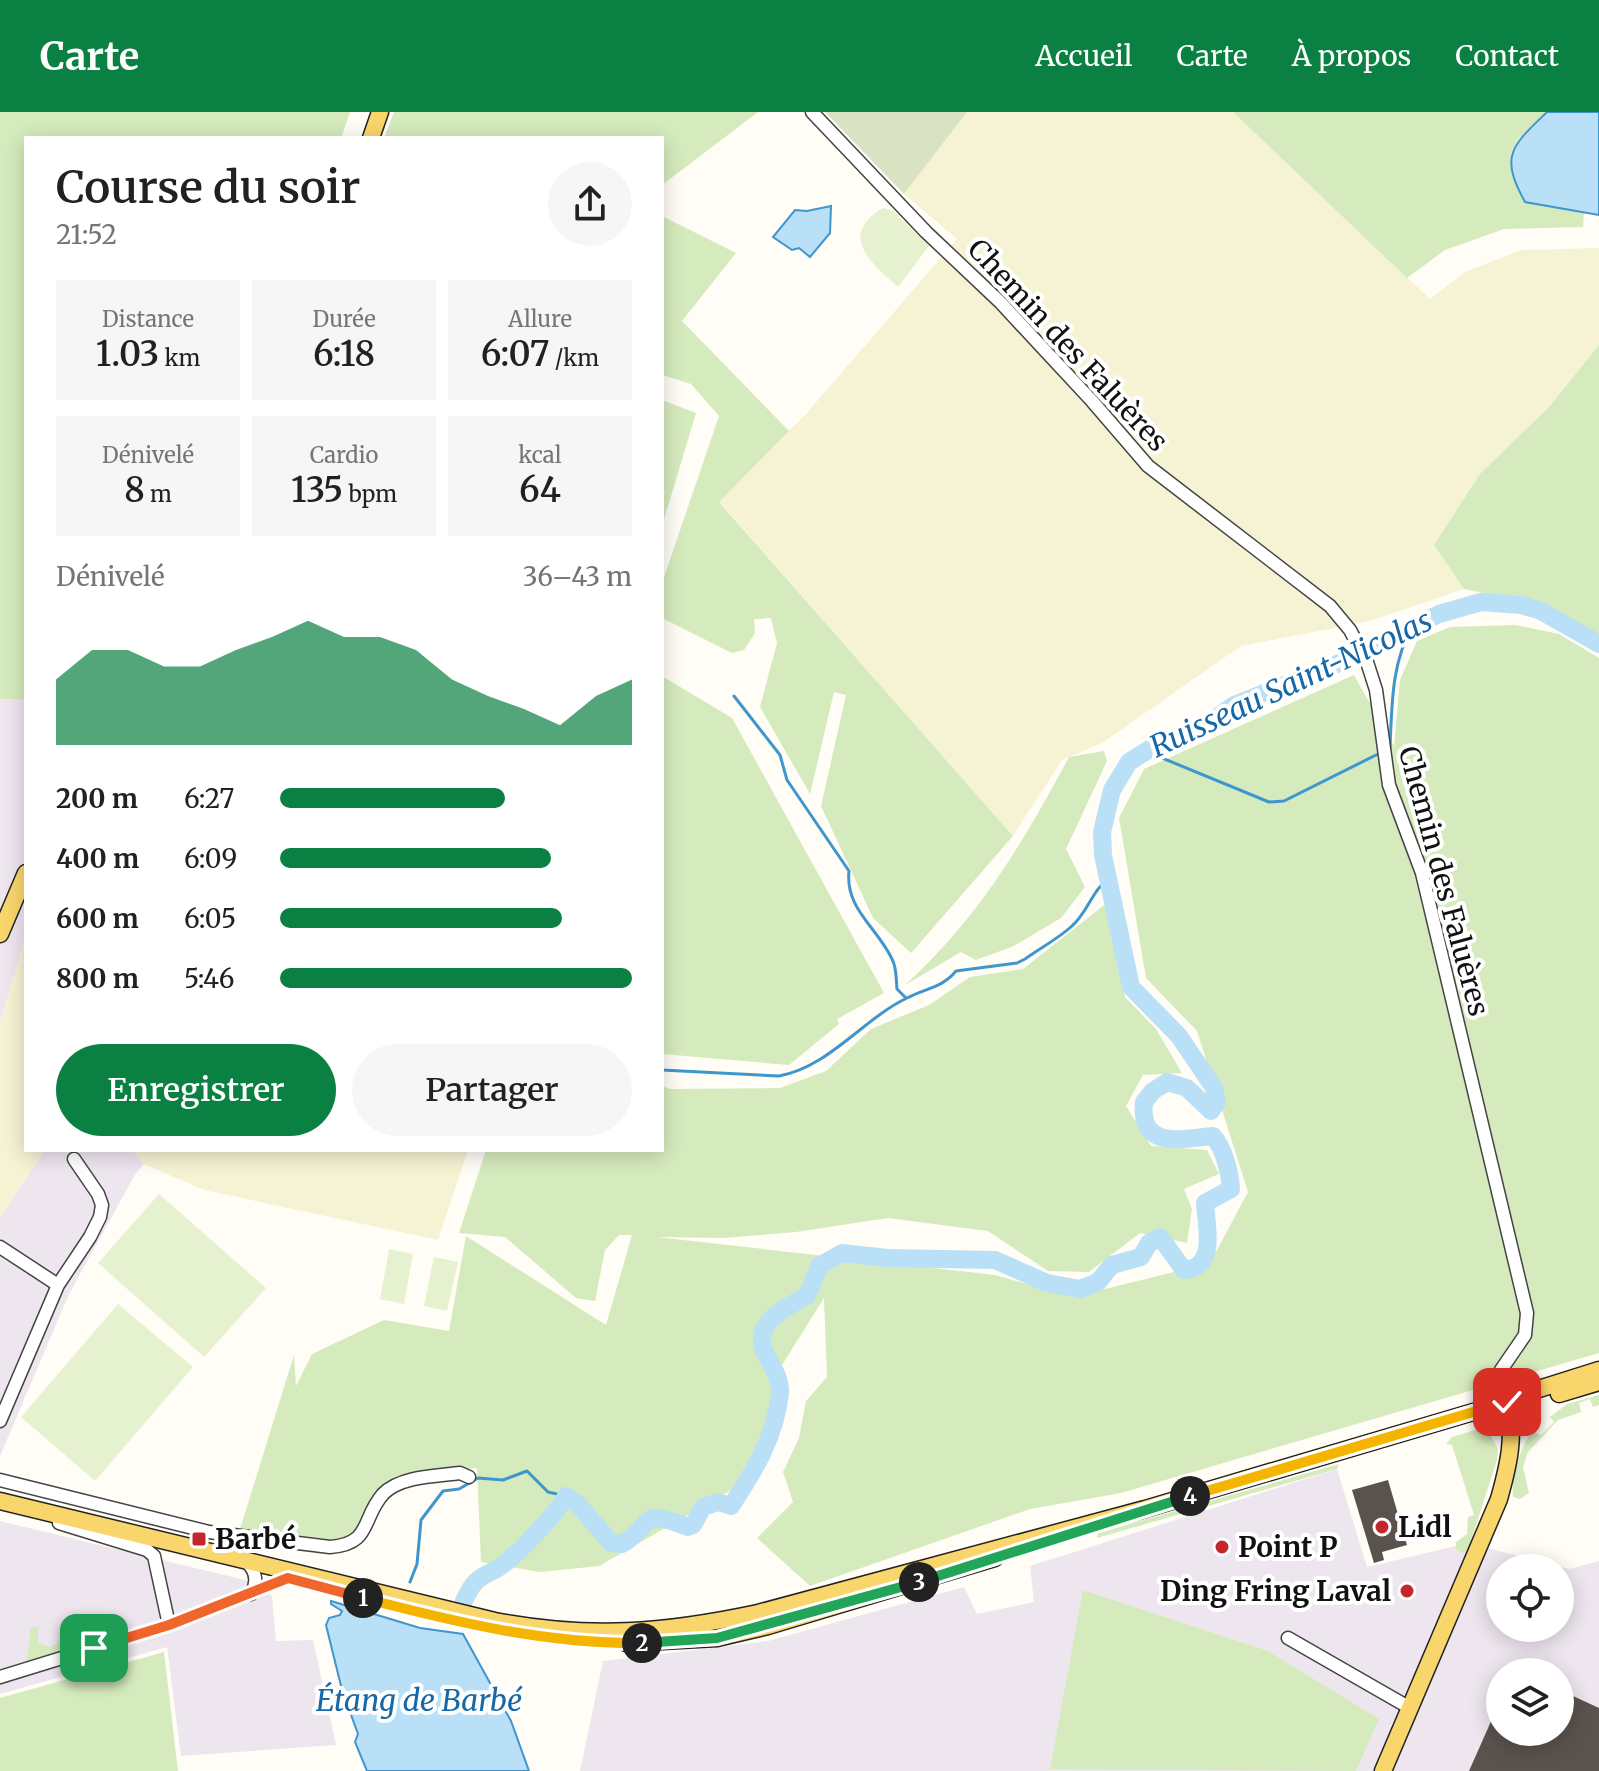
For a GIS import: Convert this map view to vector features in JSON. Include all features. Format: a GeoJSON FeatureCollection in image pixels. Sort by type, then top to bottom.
{"type":"FeatureCollection","features":[{"type":"Feature","properties":{"kind":"main road"},"geometry":{"type":"LineString","coordinates":[[372,136],[380,112]]}},
{"type":"Feature","properties":{"kind":"main road"},"geometry":{"type":"LineString","coordinates":[[0,934],[24,878]]}},
{"type":"Feature","properties":{"kind":"main road"},"geometry":{"type":"LineString","coordinates":[[0,1509],[495,1621],[576,1632],[626,1633],[713,1623],[758,1613],[1145,1509],[1507,1402],[1599,1370]]}},
{"type":"Feature","properties":{"kind":"main road"},"geometry":{"type":"LineString","coordinates":[[1507,1402],[1526,1403],[1599,1382]]}},
{"type":"Feature","properties":{"kind":"main road"},"geometry":{"type":"LineString","coordinates":[[1383,1771],[1499,1499],[1507,1470],[1512,1421],[1507,1402]]}},
{"type":"Feature","properties":{"kind":"main road"},"geometry":{"type":"LineString","coordinates":[[0,1501],[247,1564],[288,1578],[528,1636],[572,1642],[671,1642],[717,1638],[957,1571],[1145,1509]]}},
{"type":"Feature","properties":{"kind":"street","name":"Chemin des Faluères"},"geometry":{"type":"LineString","coordinates":[[812,112],[926,232],[1000,302],[1148,466],[1330,606],[1350,630],[1367,662],[1376,690],[1389,785],[1422,873],[1527,1313],[1525,1335],[1501,1370],[1507,1402]]}},
{"type":"Feature","properties":{"kind":"street"},"geometry":{"type":"LineString","coordinates":[[1,1418],[58,1285],[90,1237],[102,1205],[90,1179],[74,1159]]}},
{"type":"Feature","properties":{"kind":"street"},"geometry":{"type":"LineString","coordinates":[[0,1247],[58,1285]]}},
{"type":"Feature","properties":{"kind":"street"},"geometry":{"type":"LineString","coordinates":[[0,1480],[209,1532],[330,1547],[346,1546],[359,1539],[383,1494],[400,1483],[460,1473],[469,1477]]}},
{"type":"Feature","properties":{"kind":"street"},"geometry":{"type":"LineString","coordinates":[[59,1523],[147,1550],[154,1556],[169,1625]]}},
{"type":"Feature","properties":{"kind":"street"},"geometry":{"type":"LineString","coordinates":[[247,1564],[256,1582],[251,1594]]}},
{"type":"Feature","properties":{"kind":"street"},"geometry":{"type":"LineString","coordinates":[[0,1677],[169,1625],[288,1578]]}},
{"type":"Feature","properties":{"kind":"street"},"geometry":{"type":"LineString","coordinates":[[1288,1638],[1410,1708]]}},
{"type":"Feature","properties":{"kind":"shaded area"},"geometry":{"type":"Polygon","coordinates":[[[967,112],[1233,112],[1430,299],[1467,271],[1521,250],[1599,248],[1599,345],[1434,545],[1464,589],[1370,621],[1241,646],[1102,743],[1062,760],[1013,836],[719,501],[806,414],[957,239],[904,194],[967,112]]]}},
{"type":"Feature","properties":{"kind":"shaded area"},"geometry":{"type":"Polygon","coordinates":[[[0,699],[24,700],[24,942],[0,1023],[0,699]]]}},
{"type":"Feature","properties":{"kind":"shaded area"},"geometry":{"type":"Polygon","coordinates":[[[24,942],[24,1152],[43,1152],[0,1217],[0,1023],[24,942]]]}},
{"type":"Feature","properties":{"kind":"shaded area"},"geometry":{"type":"Polygon","coordinates":[[[43,1152],[135,1152],[144,1164],[136,1173],[69,1294],[0,1456],[0,1217],[43,1152]]]}},
{"type":"Feature","properties":{"kind":"shaded area"},"geometry":{"type":"Polygon","coordinates":[[[135,1152],[467,1152],[438,1240],[204,1190],[144,1164],[135,1152]]]}},
{"type":"Feature","properties":{"kind":"shaded area"},"geometry":{"type":"Polygon","coordinates":[[[1337,1469],[1367,1567],[1468,1543],[1511,1554],[1486,1554],[1486,1642],[1574,1642],[1574,1568],[1599,1561],[1599,1771],[580,1771],[603,1661],[768,1641],[964,1587],[977,1614],[1034,1602],[1030,1566],[1337,1469]]]}},
{"type":"Feature","properties":{"kind":"shaded area"},"geometry":{"type":"Polygon","coordinates":[[[0,1521],[245,1580],[272,1596],[276,1641],[313,1640],[336,1745],[181,1756],[167,1647],[0,1694],[0,1521]]]}},
{"type":"Feature","properties":{"kind":"green space"},"geometry":{"type":"Polygon","coordinates":[[[0,112],[350,112],[342,136],[24,136],[24,700],[0,699],[0,112]]]}},
{"type":"Feature","properties":{"kind":"green space"},"geometry":{"type":"Polygon","coordinates":[[[394,112],[758,112],[664,183],[664,136],[385,136],[394,112]]]}},
{"type":"Feature","properties":{"kind":"green space"},"geometry":{"type":"Polygon","coordinates":[[[825,112],[967,112],[904,194],[825,112]]]}},
{"type":"Feature","properties":{"kind":"green space"},"geometry":{"type":"Polygon","coordinates":[[[1233,112],[1547,112],[1518,139],[1511,153],[1525,202],[1584,213],[1583,227],[1504,229],[1445,250],[1407,278],[1233,112]]]}},
{"type":"Feature","properties":{"kind":"green space"},"geometry":{"type":"Polygon","coordinates":[[[883,208],[892,210],[929,246],[898,287],[869,259],[860,239],[862,228],[869,218],[883,208]]]}},
{"type":"Feature","properties":{"kind":"green space"},"geometry":{"type":"Polygon","coordinates":[[[664,217],[736,253],[682,321],[789,431],[719,502],[1013,836],[911,953],[873,918],[821,806],[846,695],[834,692],[810,794],[760,707],[777,643],[771,618],[754,619],[755,633],[744,650],[732,653],[664,619],[664,577],[719,416],[691,384],[664,376],[664,217]]]}},
{"type":"Feature","properties":{"kind":"green space"},"geometry":{"type":"Polygon","coordinates":[[[1599,345],[1599,636],[1547,606],[1464,589],[1434,545],[1480,474],[1547,409],[1599,345]]]}},
{"type":"Feature","properties":{"kind":"green space"},"geometry":{"type":"Polygon","coordinates":[[[664,401],[696,413],[664,519],[664,401]]]}},
{"type":"Feature","properties":{"kind":"green space"},"geometry":{"type":"Polygon","coordinates":[[[1515,625],[1559,634],[1599,658],[1599,1353],[1121,1493],[1030,1509],[810,1586],[757,1538],[793,1502],[783,1472],[799,1438],[806,1401],[827,1377],[824,1298],[782,1365],[768,1427],[735,1488],[599,1566],[540,1572],[481,1562],[477,1468],[398,1475],[380,1487],[352,1538],[345,1541],[240,1529],[294,1355],[296,1386],[312,1354],[384,1320],[449,1331],[466,1236],[606,1325],[632,1235],[619,1235],[605,1250],[595,1301],[576,1298],[505,1237],[459,1233],[485,1152],[664,1152],[664,1087],[780,1088],[826,1071],[871,1029],[929,1005],[970,977],[1023,969],[1108,902],[1125,997],[1156,1029],[1182,1073],[1143,1075],[1126,1106],[1151,1146],[1207,1150],[1219,1174],[1184,1189],[1192,1209],[1187,1243],[1140,1233],[1089,1272],[1048,1271],[988,1231],[888,1218],[796,1232],[724,1238],[656,1237],[995,1275],[1073,1297],[1210,1263],[1248,1192],[1197,1031],[1146,978],[1119,818],[1144,769],[1354,675],[1394,746],[1400,680],[1417,641],[1450,627],[1515,625]]]}},
{"type":"Feature","properties":{"kind":"green space"},"geometry":{"type":"Polygon","coordinates":[[[664,677],[732,718],[884,993],[837,1019],[839,1024],[789,1065],[664,1054],[664,677]]]}},
{"type":"Feature","properties":{"kind":"green space"},"geometry":{"type":"Polygon","coordinates":[[[1104,751],[1107,761],[1066,849],[1085,887],[1061,918],[1014,946],[976,960],[961,952],[905,985],[977,907],[1016,850],[1069,757],[1104,751]]]}},
{"type":"Feature","properties":{"kind":"green space"},"geometry":{"type":"Polygon","coordinates":[[[159,1194],[266,1288],[204,1357],[98,1263],[159,1194]]]}},
{"type":"Feature","properties":{"kind":"green space"},"geometry":{"type":"Polygon","coordinates":[[[389,1249],[413,1254],[404,1304],[380,1299],[389,1249]]]}},
{"type":"Feature","properties":{"kind":"green space"},"geometry":{"type":"Polygon","coordinates":[[[434,1257],[458,1262],[447,1311],[424,1306],[434,1257]]]}},
{"type":"Feature","properties":{"kind":"green space"},"geometry":{"type":"Polygon","coordinates":[[[118,1304],[193,1367],[95,1481],[21,1417],[118,1304]]]}},
{"type":"Feature","properties":{"kind":"green space"},"geometry":{"type":"Polygon","coordinates":[[[1599,1395],[1599,1405],[1593,1407],[1590,1399],[1579,1403],[1581,1412],[1558,1420],[1528,1452],[1523,1467],[1529,1493],[1520,1499],[1513,1497],[1517,1462],[1533,1431],[1541,1435],[1554,1422],[1550,1417],[1567,1404],[1599,1395]]]}},
{"type":"Feature","properties":{"kind":"green space"},"geometry":{"type":"Polygon","coordinates":[[[1478,1429],[1491,1436],[1498,1449],[1497,1460],[1468,1550],[1461,1553],[1456,1549],[1456,1542],[1467,1534],[1468,1517],[1474,1515],[1452,1445],[1446,1444],[1452,1437],[1478,1429]]]}},
{"type":"Feature","properties":{"kind":"green space"},"geometry":{"type":"Polygon","coordinates":[[[1339,1464],[1337,1469],[1097,1538],[1098,1533],[1339,1464]]]}},
{"type":"Feature","properties":{"kind":"green space"},"geometry":{"type":"Polygon","coordinates":[[[1083,1590],[1268,1651],[1379,1719],[1356,1771],[1050,1769],[1083,1590]]]}},
{"type":"Feature","properties":{"kind":"green space"},"geometry":{"type":"Polygon","coordinates":[[[31,1627],[38,1627],[38,1643],[50,1647],[67,1638],[73,1643],[73,1648],[32,1662],[27,1660],[31,1627]]]}},
{"type":"Feature","properties":{"kind":"green space"},"geometry":{"type":"Polygon","coordinates":[[[164,1652],[178,1771],[0,1771],[0,1698],[164,1652]]]}},
{"type":"Feature","properties":{"kind":"water"},"geometry":{"type":"Polygon","coordinates":[[[1547,112],[1599,112],[1599,215],[1525,202],[1513,173],[1513,152],[1525,134],[1547,112]]]}},
{"type":"Feature","properties":{"kind":"water"},"geometry":{"type":"Polygon","coordinates":[[[831,206],[830,233],[810,257],[799,248],[792,250],[773,237],[795,210],[831,206]]]}},
{"type":"Feature","properties":{"kind":"water","name":"Étang de Barbé"},"geometry":{"type":"Polygon","coordinates":[[[331,1601],[420,1628],[463,1634],[511,1721],[529,1771],[367,1771],[355,1742],[358,1734],[342,1690],[326,1625],[329,1618],[340,1615],[342,1611],[331,1601]]]}},
{"type":"Feature","properties":{"kind":"building","name":"Lidl"},"geometry":{"type":"Polygon","coordinates":[[[1388,1480],[1407,1545],[1382,1552],[1384,1560],[1374,1563],[1352,1490],[1388,1480]]]}},
{"type":"Feature","properties":{"kind":"building"},"geometry":{"type":"Polygon","coordinates":[[[1574,1696],[1599,1708],[1599,1771],[1469,1771],[1486,1733],[1486,1746],[1574,1746],[1574,1696]]]}},
{"type":"Feature","properties":{"kind":"waterway","name":"Ruisseau Saint-Nicolas"},"geometry":{"type":"LineString","coordinates":[[464,1601],[474,1584],[515,1555],[545,1524],[566,1496],[577,1503],[611,1543],[622,1544],[653,1518],[688,1527],[693,1525],[703,1507],[718,1502],[731,1506],[763,1452],[777,1409],[779,1384],[763,1347],[765,1328],[778,1313],[807,1296],[819,1266],[842,1253],[888,1258],[995,1260],[1047,1283],[1080,1289],[1098,1282],[1112,1265],[1141,1257],[1149,1243],[1160,1237],[1184,1270],[1195,1267],[1202,1261],[1208,1244],[1205,1203],[1231,1189],[1228,1168],[1213,1136],[1165,1138],[1155,1135],[1144,1117],[1144,1102],[1167,1082],[1187,1088],[1211,1111],[1217,1102],[1214,1088],[1179,1036],[1131,987],[1103,855],[1102,832],[1112,790],[1129,762],[1158,744],[1202,728],[1234,705],[1347,660],[1439,614],[1481,602],[1521,605],[1541,611],[1599,644]]}},
{"type":"Feature","properties":{"kind":"waterway"},"geometry":{"type":"LineString","coordinates":[[1390,748],[1396,671],[1412,627]]}},
{"type":"Feature","properties":{"kind":"waterway"},"geometry":{"type":"LineString","coordinates":[[734,696],[780,755],[787,780],[849,871],[852,896],[892,959],[897,989],[905,997]]}},
{"type":"Feature","properties":{"kind":"waterway"},"geometry":{"type":"LineString","coordinates":[[1145,751],[1269,802],[1284,801],[1380,753]]}},
{"type":"Feature","properties":{"kind":"waterway"},"geometry":{"type":"LineString","coordinates":[[664,1070],[779,1076],[797,1071],[830,1053],[891,1007],[939,984],[956,971],[1017,963],[1025,959],[1072,926],[1110,877]]}},
{"type":"Feature","properties":{"kind":"waterway"},"geometry":{"type":"LineString","coordinates":[[410,1582],[417,1564],[421,1520],[443,1491],[459,1489],[478,1478],[503,1480],[527,1471],[548,1492],[566,1496]]}},
{"type":"Feature","properties":{"kind":"place","name":"Lidl"},"geometry":{"type":"Point","coordinates":[1382,1527]}},
{"type":"Feature","properties":{"kind":"place","name":"Barbé"},"geometry":{"type":"Point","coordinates":[199,1539]}},
{"type":"Feature","properties":{"kind":"place","name":"Point P"},"geometry":{"type":"Point","coordinates":[1222,1547]}},
{"type":"Feature","properties":{"kind":"place","name":"Ding Fring Laval"},"geometry":{"type":"Point","coordinates":[1407,1591]}},
{"type":"Feature","properties":{"kind":"route"},"geometry":{"type":"LineString","coordinates":[[94,1648],[169,1625],[288,1578],[528,1636],[572,1642],[622,1643],[717,1638],[957,1571],[1145,1509],[1507,1402]]}}]}
